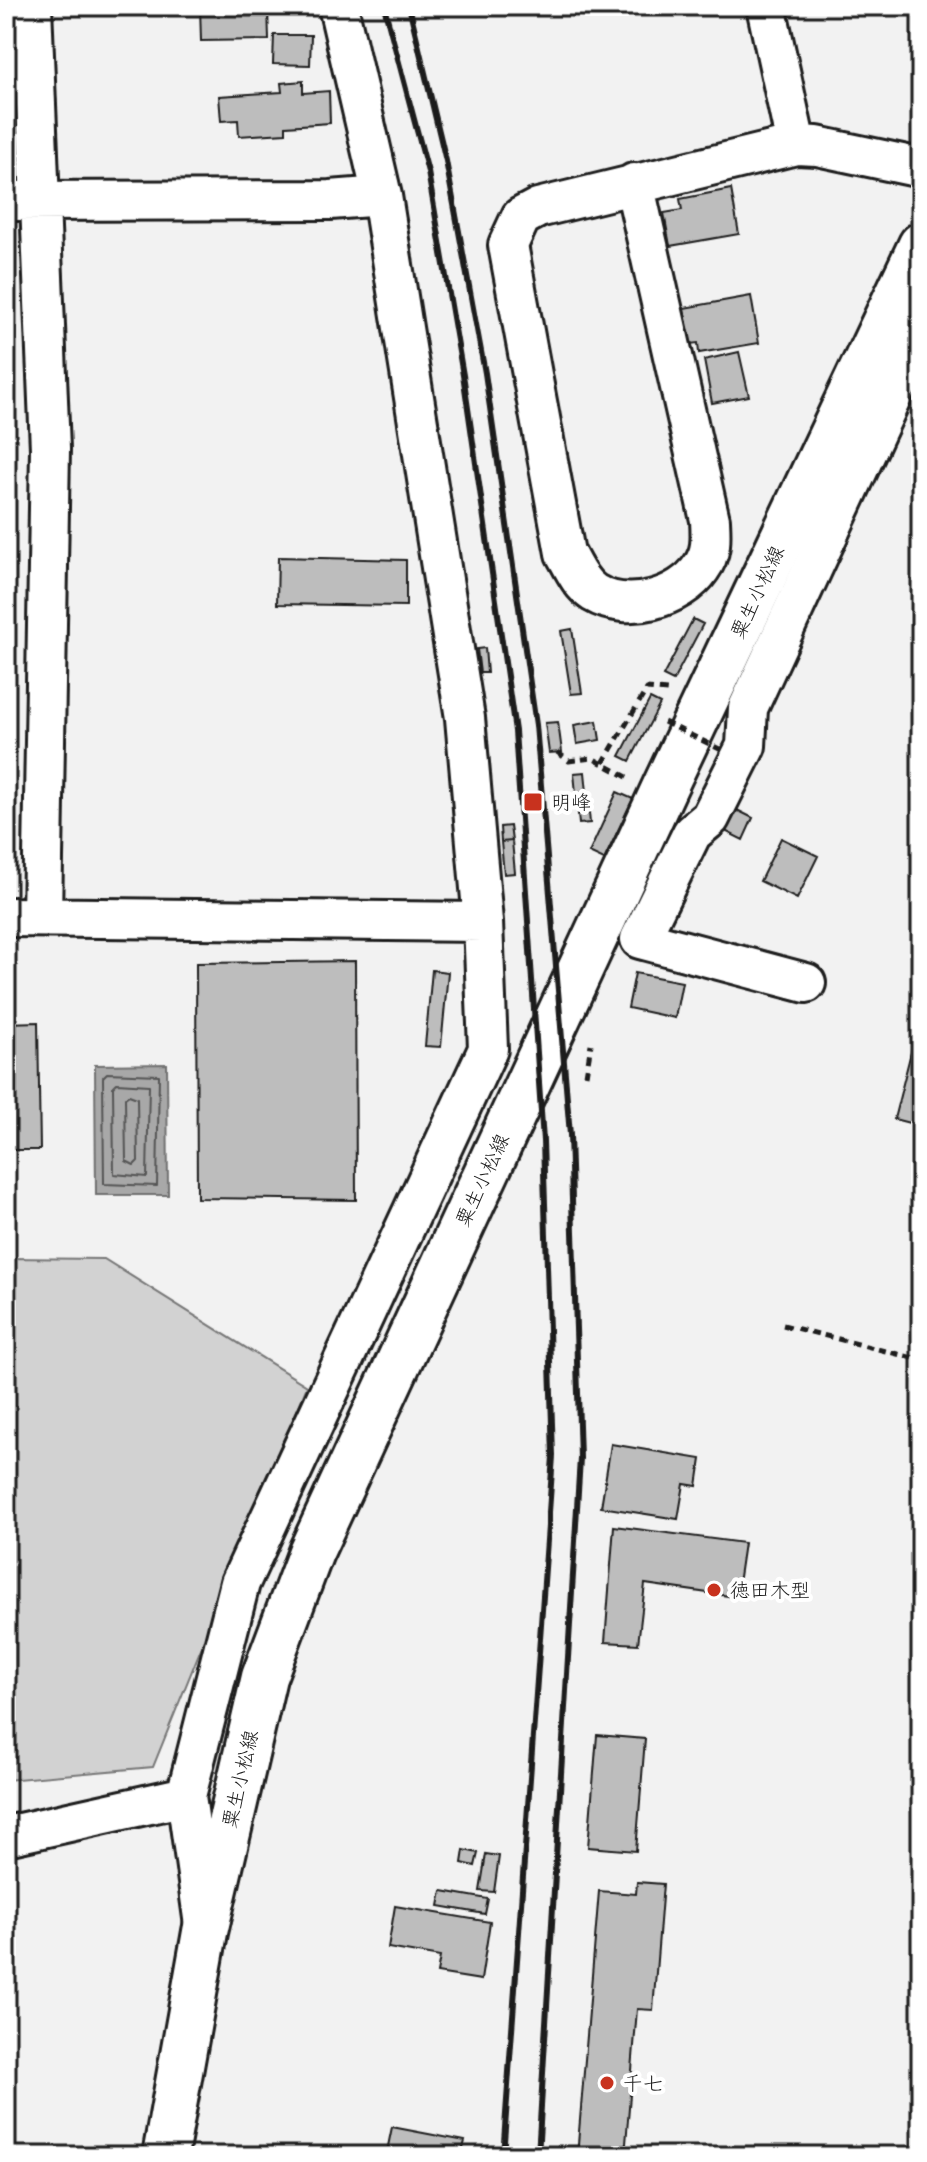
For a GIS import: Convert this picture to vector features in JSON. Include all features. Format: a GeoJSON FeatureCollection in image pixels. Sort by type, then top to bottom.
{"type":"FeatureCollection","features":[{"type":"Feature","properties":{"kind":"main road","name":"粟生小松線"},"geometry":{"type":"LineString","coordinates":[[165,2156],[205,1932],[264,1677],[311,1552],[673,770],[921,245]]}},
{"type":"Feature","properties":{"kind":"street"},"geometry":{"type":"LineString","coordinates":[[32,6],[24,201],[50,449],[24,917],[483,922]]}},
{"type":"Feature","properties":{"kind":"street"},"geometry":{"type":"LineString","coordinates":[[205,1932],[186,1796],[240,1583],[488,1049],[483,922],[465,718],[382,196],[338,6]]}},
{"type":"Feature","properties":{"kind":"street"},"geometry":{"type":"LineString","coordinates":[[766,6],[796,145]]}},
{"type":"Feature","properties":{"kind":"street"},"geometry":{"type":"LineString","coordinates":[[634,183],[710,520],[711,547],[701,568],[681,589],[654,599],[624,602],[595,593],[577,575],[565,553],[508,245],[521,217],[538,208],[634,183],[796,145],[817,146],[921,168]]}},
{"type":"Feature","properties":{"kind":"street"},"geometry":{"type":"LineString","coordinates":[[24,201],[330,200],[382,196]]}},
{"type":"Feature","properties":{"kind":"street"},"geometry":{"type":"LineString","coordinates":[[806,983],[640,939],[692,833],[710,818],[746,746],[748,708],[921,334]]}},
{"type":"Feature","properties":{"kind":"street"},"geometry":{"type":"LineString","coordinates":[[6,1836],[186,1796]]}},
{"type":"Feature","properties":{"kind":"path"},"geometry":{"type":"LineString","coordinates":[[664,722],[726,752]]}},
{"type":"Feature","properties":{"kind":"path"},"geometry":{"type":"LineString","coordinates":[[557,752],[569,761],[592,758],[632,780]]}},
{"type":"Feature","properties":{"kind":"path"},"geometry":{"type":"LineString","coordinates":[[783,1325],[921,1360]]}},
{"type":"Feature","properties":{"kind":"shaded area"},"geometry":{"type":"Polygon","coordinates":[[[6,1258],[104,1259],[307,1386],[153,1767],[6,1780],[6,1258]]]}},
{"type":"Feature","properties":{"kind":"water"},"geometry":{"type":"Polygon","coordinates":[[[167,1064],[168,1195],[96,1195],[95,1065],[167,1064]]]}},
{"type":"Feature","properties":{"kind":"building"},"geometry":{"type":"Polygon","coordinates":[[[200,6],[268,6],[269,40],[201,41],[200,6]]]}},
{"type":"Feature","properties":{"kind":"building"},"geometry":{"type":"Polygon","coordinates":[[[274,35],[311,35],[310,65],[273,64],[274,35]]]}},
{"type":"Feature","properties":{"kind":"building"},"geometry":{"type":"Polygon","coordinates":[[[303,81],[303,93],[329,91],[330,123],[286,126],[286,133],[239,136],[238,120],[221,121],[219,96],[282,92],[281,83],[303,81]]]}},
{"type":"Feature","properties":{"kind":"building"},"geometry":{"type":"Polygon","coordinates":[[[731,189],[739,234],[670,246],[664,213],[682,210],[680,199],[731,189]]]}},
{"type":"Feature","properties":{"kind":"building"},"geometry":{"type":"Polygon","coordinates":[[[751,296],[759,343],[699,353],[698,343],[690,344],[684,308],[751,296]]]}},
{"type":"Feature","properties":{"kind":"building"},"geometry":{"type":"Polygon","coordinates":[[[739,352],[749,396],[712,403],[704,360],[739,352]]]}},
{"type":"Feature","properties":{"kind":"building"},"geometry":{"type":"Polygon","coordinates":[[[278,557],[406,560],[406,606],[277,604],[278,557]]]}},
{"type":"Feature","properties":{"kind":"building"},"geometry":{"type":"Polygon","coordinates":[[[693,619],[703,624],[673,681],[663,676],[693,619]]]}},
{"type":"Feature","properties":{"kind":"building"},"geometry":{"type":"Polygon","coordinates":[[[572,629],[582,693],[571,694],[561,631],[572,629]]]}},
{"type":"Feature","properties":{"kind":"building"},"geometry":{"type":"Polygon","coordinates":[[[485,648],[487,673],[480,673],[477,649],[485,648]]]}},
{"type":"Feature","properties":{"kind":"building"},"geometry":{"type":"Polygon","coordinates":[[[650,699],[660,704],[630,761],[620,756],[650,699]]]}},
{"type":"Feature","properties":{"kind":"building"},"geometry":{"type":"Polygon","coordinates":[[[597,721],[600,740],[577,744],[574,725],[597,721]]]}},
{"type":"Feature","properties":{"kind":"building"},"geometry":{"type":"Polygon","coordinates":[[[558,722],[562,752],[549,753],[545,723],[558,722]]]}},
{"type":"Feature","properties":{"kind":"building"},"geometry":{"type":"Polygon","coordinates":[[[585,772],[590,823],[579,824],[574,773],[585,772]]]}},
{"type":"Feature","properties":{"kind":"building"},"geometry":{"type":"Polygon","coordinates":[[[617,792],[633,799],[604,860],[589,853],[617,792]]]}},
{"type":"Feature","properties":{"kind":"building"},"geometry":{"type":"Polygon","coordinates":[[[731,807],[753,818],[743,840],[721,829],[731,807]]]}},
{"type":"Feature","properties":{"kind":"building"},"geometry":{"type":"Polygon","coordinates":[[[510,826],[512,841],[501,842],[500,827],[510,826]]]}},
{"type":"Feature","properties":{"kind":"building"},"geometry":{"type":"Polygon","coordinates":[[[781,838],[818,856],[797,899],[760,881],[781,838]]]}},
{"type":"Feature","properties":{"kind":"building"},"geometry":{"type":"Polygon","coordinates":[[[512,841],[515,873],[504,874],[501,842],[512,841]]]}},
{"type":"Feature","properties":{"kind":"building"},"geometry":{"type":"Polygon","coordinates":[[[355,961],[356,1200],[197,1198],[196,963],[355,961]]]}},
{"type":"Feature","properties":{"kind":"building"},"geometry":{"type":"Polygon","coordinates":[[[432,970],[448,972],[441,1047],[425,1046],[432,970]]]}},
{"type":"Feature","properties":{"kind":"building"},"geometry":{"type":"Polygon","coordinates":[[[635,973],[682,982],[675,1018],[628,1008],[635,973]]]}},
{"type":"Feature","properties":{"kind":"building"},"geometry":{"type":"Polygon","coordinates":[[[921,1013],[921,1126],[894,1119],[921,1013]]]}},
{"type":"Feature","properties":{"kind":"building"},"geometry":{"type":"Polygon","coordinates":[[[38,1022],[40,1150],[6,1150],[6,1023],[38,1022]]]}},
{"type":"Feature","properties":{"kind":"building"},"geometry":{"type":"Polygon","coordinates":[[[611,1444],[701,1459],[697,1486],[684,1484],[678,1519],[601,1507],[611,1444]]]}},
{"type":"Feature","properties":{"kind":"building","name":"徳田木型"},"geometry":{"type":"Polygon","coordinates":[[[614,1526],[744,1543],[736,1597],[645,1584],[638,1644],[605,1642],[614,1526]]]}},
{"type":"Feature","properties":{"kind":"building"},"geometry":{"type":"Polygon","coordinates":[[[597,1735],[645,1739],[636,1851],[588,1847],[597,1735]]]}},
{"type":"Feature","properties":{"kind":"building"},"geometry":{"type":"Polygon","coordinates":[[[464,1850],[478,1853],[475,1866],[462,1863],[464,1850]]]}},
{"type":"Feature","properties":{"kind":"building"},"geometry":{"type":"Polygon","coordinates":[[[486,1854],[499,1856],[494,1892],[480,1891],[486,1854]]]}},
{"type":"Feature","properties":{"kind":"building","name":"千七"},"geometry":{"type":"Polygon","coordinates":[[[637,1882],[663,1884],[653,2010],[637,2009],[625,2156],[577,2156],[599,1891],[636,1894],[637,1882]]]}},
{"type":"Feature","properties":{"kind":"building"},"geometry":{"type":"Polygon","coordinates":[[[442,1891],[488,1899],[485,1914],[439,1906],[442,1891]]]}},
{"type":"Feature","properties":{"kind":"building"},"geometry":{"type":"Polygon","coordinates":[[[395,1906],[490,1922],[481,1980],[437,1973],[440,1957],[388,1948],[395,1906]]]}},
{"type":"Feature","properties":{"kind":"building"},"geometry":{"type":"Polygon","coordinates":[[[392,2127],[465,2141],[461,2156],[386,2156],[392,2127]]]}},
{"type":"Feature","properties":{"kind":"railway"},"geometry":{"type":"LineString","coordinates":[[384,6],[428,172],[464,381],[515,731],[543,1141],[553,1456],[503,2156]]}},
{"type":"Feature","properties":{"kind":"railway"},"geometry":{"type":"LineString","coordinates":[[409,6],[446,161],[485,373],[536,725],[570,1135],[580,1458],[538,2156]]}},
{"type":"Feature","properties":{"kind":"place","name":"明峰"},"geometry":{"type":"Point","coordinates":[533,802]}},
{"type":"Feature","properties":{"kind":"place","name":"徳田木型"},"geometry":{"type":"Point","coordinates":[714,1590]}},
{"type":"Feature","properties":{"kind":"place","name":"千七"},"geometry":{"type":"Point","coordinates":[607,2083]}}]}
